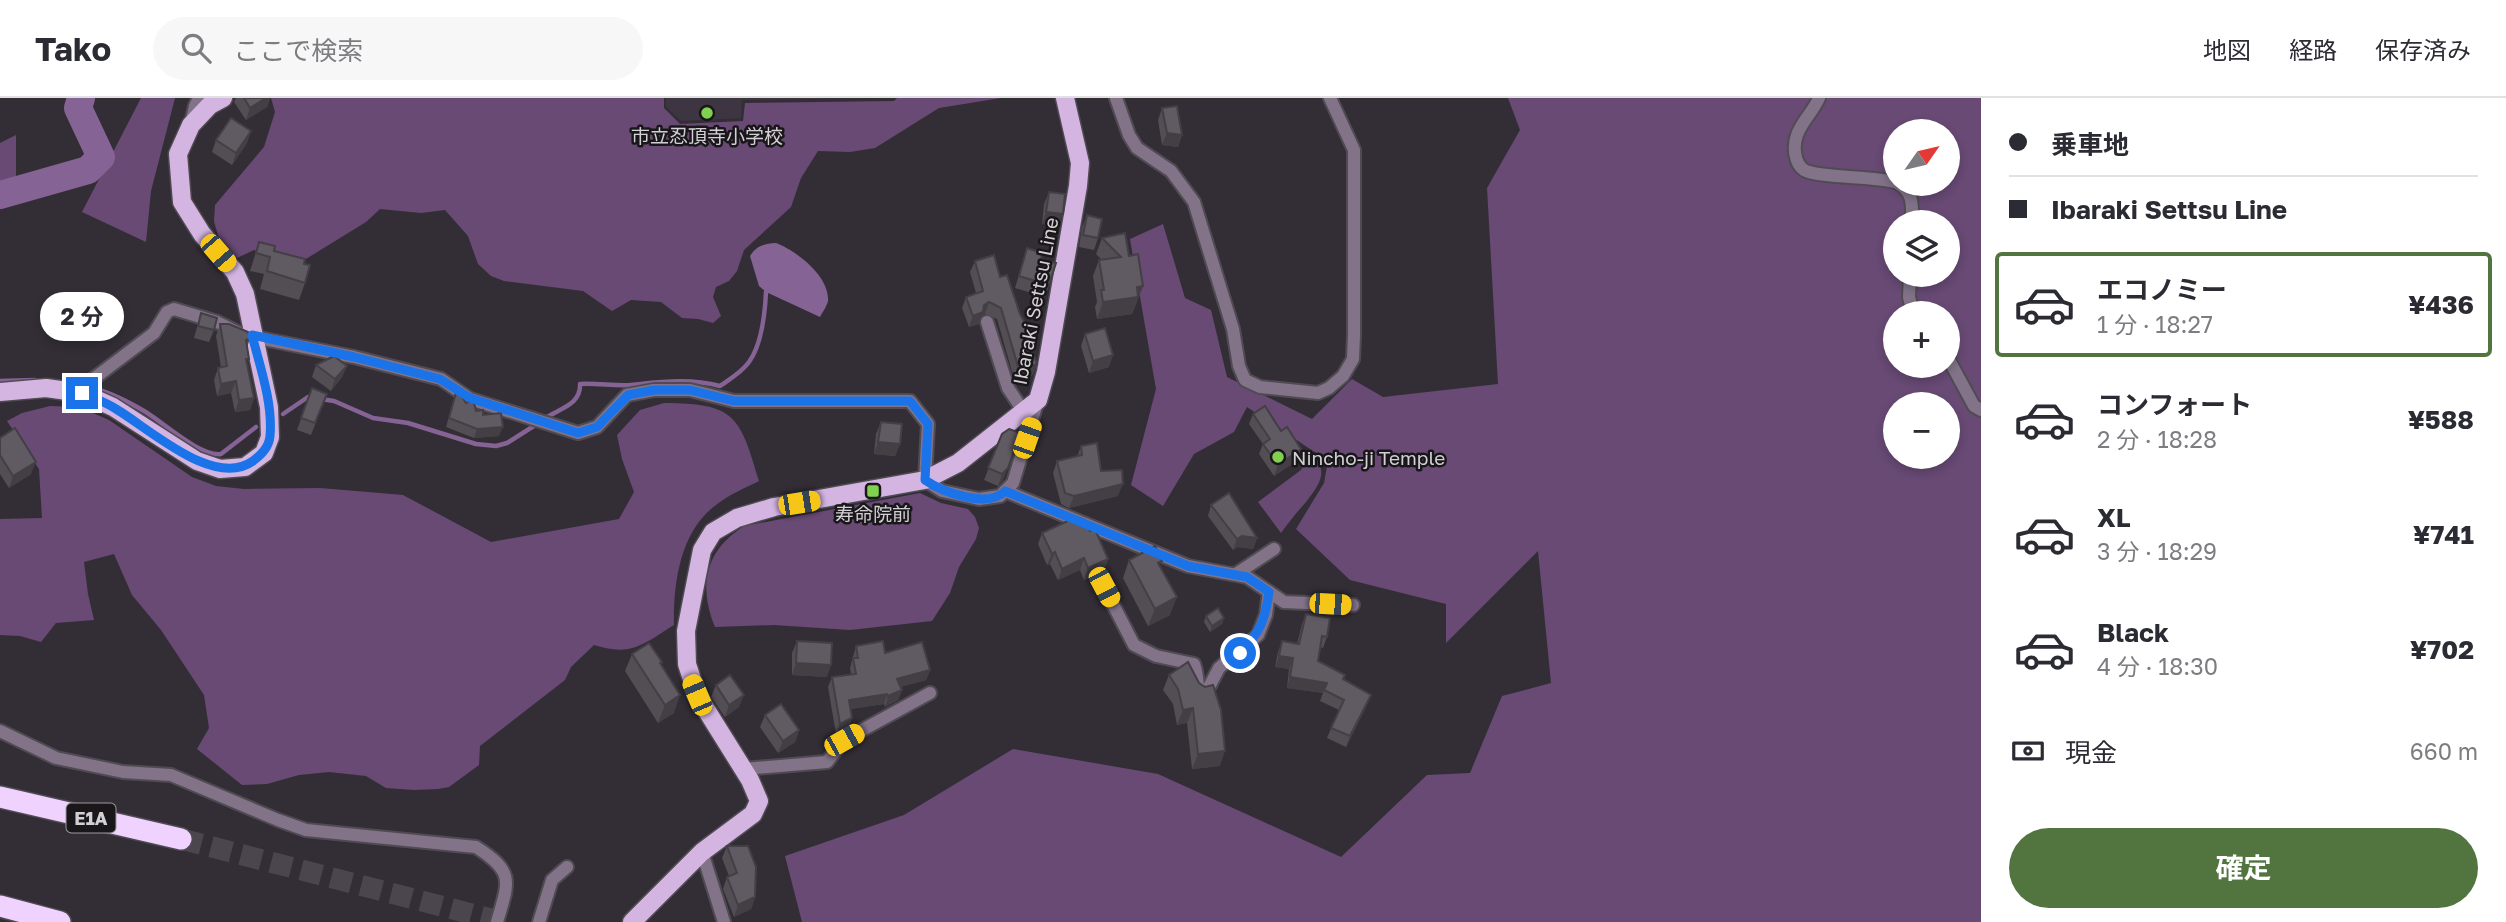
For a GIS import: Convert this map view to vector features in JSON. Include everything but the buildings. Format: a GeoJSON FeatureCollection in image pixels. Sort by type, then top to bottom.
{"type":"FeatureCollection","features":[{"type":"Feature","properties":{"kind":"highway","name":"E1A"},"geometry":{"type":"LineString","coordinates":[[0,797],[181,839]]}},
{"type":"Feature","properties":{"kind":"highway"},"geometry":{"type":"LineString","coordinates":[[0,906],[60,922]]}},
{"type":"Feature","properties":{"kind":"main road"},"geometry":{"type":"LineString","coordinates":[[0,392],[46,388],[76,392],[113,407],[197,461],[220,469],[245,467],[264,453],[270,438],[269,407],[245,294],[234,272],[202,234],[182,202],[178,154],[191,125],[209,105],[223,98]]}},
{"type":"Feature","properties":{"kind":"main road","name":"Ibaraki Settsu Line"},"geometry":{"type":"LineString","coordinates":[[632,922],[702,852],[753,814],[759,801],[744,769],[697,695],[687,664],[686,631],[702,550],[713,532],[737,518],[774,507],[925,480],[958,463],[1031,406],[1046,372],[1079,175],[1076,140],[1065,98]]}},
{"type":"Feature","properties":{"kind":"street"},"geometry":{"type":"LineString","coordinates":[[191,125],[199,98]]}},
{"type":"Feature","properties":{"kind":"street"},"geometry":{"type":"LineString","coordinates":[[1116,98],[1129,135],[1137,148],[1171,171],[1194,202],[1233,329],[1239,366],[1245,380],[1260,387],[1318,393],[1343,376],[1353,359],[1354,335],[1354,150],[1330,98]]}},
{"type":"Feature","properties":{"kind":"street"},"geometry":{"type":"LineString","coordinates":[[1819,98],[1796,136],[1794,148],[1797,160],[1804,169],[1816,173],[1883,179]]}},
{"type":"Feature","properties":{"kind":"street"},"geometry":{"type":"LineString","coordinates":[[76,392],[154,333],[167,312],[174,309],[243,335],[342,354],[440,379],[470,398],[578,433],[597,427],[628,395],[654,390],[690,390],[734,401],[910,401],[928,424],[925,480],[942,491],[979,499],[1000,496],[1013,483],[1035,416],[1031,406],[1008,388],[988,322]]}},
{"type":"Feature","properties":{"kind":"street"},"geometry":{"type":"LineString","coordinates":[[1959,378],[1974,406],[1981,411]]}},
{"type":"Feature","properties":{"kind":"street"},"geometry":{"type":"LineString","coordinates":[[1005,491],[1188,566],[1247,577],[1284,602],[1353,605]]}},
{"type":"Feature","properties":{"kind":"street"},"geometry":{"type":"LineString","coordinates":[[1236,574],[1274,550]]}},
{"type":"Feature","properties":{"kind":"street"},"geometry":{"type":"LineString","coordinates":[[1104,587],[1134,645],[1156,656],[1194,664],[1200,692],[1208,689],[1219,668],[1258,635],[1266,615],[1269,592]]}},
{"type":"Feature","properties":{"kind":"street"},"geometry":{"type":"LineString","coordinates":[[744,769],[827,762],[844,740],[930,693]]}},
{"type":"Feature","properties":{"kind":"street"},"geometry":{"type":"LineString","coordinates":[[0,731],[56,758],[123,772],[172,775],[306,830],[476,848],[497,860],[507,876],[497,922]]}},
{"type":"Feature","properties":{"kind":"street"},"geometry":{"type":"LineString","coordinates":[[702,852],[724,922]]}},
{"type":"Feature","properties":{"kind":"street"},"geometry":{"type":"LineString","coordinates":[[540,922],[552,880],[567,867]]}},
{"type":"Feature","properties":{"kind":"shaded area"},"geometry":{"type":"Polygon","coordinates":[[[141,98],[175,98],[151,191],[146,242],[82,212],[141,98]]]}},
{"type":"Feature","properties":{"kind":"shaded area"},"geometry":{"type":"Polygon","coordinates":[[[271,98],[664,98],[664,108],[680,124],[743,121],[745,103],[1001,98],[939,108],[875,148],[850,152],[818,151],[801,178],[791,207],[744,250],[737,271],[729,281],[716,287],[713,297],[721,316],[713,323],[682,318],[661,302],[631,300],[612,311],[583,291],[504,281],[491,276],[478,264],[468,236],[445,210],[421,213],[380,209],[366,222],[301,262],[277,259],[254,250],[237,258],[218,236],[214,221],[215,205],[264,147],[275,112],[271,98]]]}},
{"type":"Feature","properties":{"kind":"shaded area","name":"市立忍頂寺小学校"},"geometry":{"type":"Polygon","coordinates":[[[666,98],[873,98],[742,100],[741,118],[681,121],[666,107],[666,98]]]}},
{"type":"Feature","properties":{"kind":"shaded area"},"geometry":{"type":"Polygon","coordinates":[[[1508,98],[1981,98],[1981,922],[802,922],[785,856],[904,815],[1013,749],[1158,774],[1341,857],[1427,775],[1470,773],[1502,696],[1551,683],[1538,551],[1446,643],[1446,604],[1350,580],[1296,529],[1324,483],[1328,461],[1247,407],[1234,432],[1194,454],[1163,506],[1131,485],[1156,389],[1130,239],[1163,224],[1185,298],[1211,310],[1227,377],[1312,419],[1352,379],[1383,397],[1498,384],[1487,188],[1520,130],[1508,98]]]}},
{"type":"Feature","properties":{"kind":"shaded area"},"geometry":{"type":"Polygon","coordinates":[[[16,135],[16,184],[0,187],[0,143],[16,135]]]}},
{"type":"Feature","properties":{"kind":"shaded area"},"geometry":{"type":"Polygon","coordinates":[[[776,243],[810,265],[823,282],[828,301],[820,317],[766,292],[759,286],[750,256],[761,246],[776,243]]]}},
{"type":"Feature","properties":{"kind":"shaded area"},"geometry":{"type":"Polygon","coordinates":[[[664,403],[707,406],[731,418],[740,428],[759,481],[721,501],[694,529],[677,576],[674,625],[637,647],[618,650],[594,645],[571,667],[565,680],[480,746],[479,765],[449,787],[414,790],[386,788],[366,776],[329,772],[299,775],[267,784],[242,785],[197,749],[209,728],[204,695],[161,630],[132,595],[114,554],[84,562],[94,620],[56,623],[41,642],[20,636],[0,635],[0,519],[42,518],[39,469],[7,421],[22,413],[50,406],[79,407],[109,420],[192,477],[216,486],[244,489],[320,488],[403,495],[491,542],[619,519],[634,492],[617,435],[640,410],[664,403]]]}},
{"type":"Feature","properties":{"kind":"shaded area"},"geometry":{"type":"Polygon","coordinates":[[[1309,449],[1321,470],[1319,482],[1312,495],[1281,533],[1258,502],[1301,470],[1309,449]]]}},
{"type":"Feature","properties":{"kind":"shaded area"},"geometry":{"type":"Polygon","coordinates":[[[920,493],[941,503],[968,509],[979,528],[976,539],[959,567],[950,593],[932,621],[850,630],[774,625],[715,627],[707,597],[708,570],[721,546],[744,526],[920,493]]]}},
{"type":"Feature","properties":{"kind":"waterway"},"geometry":{"type":"LineString","coordinates":[[0,195],[88,170],[101,157],[78,108],[81,98]]}},
{"type":"Feature","properties":{"kind":"waterway"},"geometry":{"type":"LineString","coordinates":[[544,419],[573,401],[577,397],[580,384],[624,385],[686,381],[720,386],[743,369],[753,355],[762,328],[766,292]]}},
{"type":"Feature","properties":{"kind":"waterway"},"geometry":{"type":"LineString","coordinates":[[0,381],[35,380]]}},
{"type":"Feature","properties":{"kind":"waterway"},"geometry":{"type":"LineString","coordinates":[[88,387],[131,404],[192,445],[212,453],[221,454],[256,427]]}},
{"type":"Feature","properties":{"kind":"waterway"},"geometry":{"type":"LineString","coordinates":[[283,414],[312,397]]}},
{"type":"Feature","properties":{"kind":"waterway"},"geometry":{"type":"LineString","coordinates":[[321,399],[334,401],[373,418],[408,423],[476,444],[496,446],[507,443],[537,424]]}},
{"type":"Feature","properties":{"kind":"tunnel"},"geometry":{"type":"LineString","coordinates":[[181,839],[503,922]]}},
{"type":"Feature","properties":{"kind":"place","name":"市立忍頂寺小学校"},"geometry":{"type":"Point","coordinates":[707,113]}},
{"type":"Feature","properties":{"kind":"place","name":"Nincho-ji Temple"},"geometry":{"type":"Point","coordinates":[1278,457]}},
{"type":"Feature","properties":{"kind":"place","name":"寿命院前"},"geometry":{"type":"Point","coordinates":[873,491]}},
{"type":"Feature","properties":{"kind":"route"},"geometry":{"type":"LineString","coordinates":[[82,393],[113,407],[197,461],[220,469],[245,467],[264,453],[270,438],[269,407],[252,335],[440,379],[470,398],[578,433],[597,427],[628,395],[654,390],[690,390],[734,401],[910,401],[928,424],[925,480],[942,491],[979,499],[1000,496],[1005,491],[1188,566],[1247,577],[1269,592],[1266,615],[1258,635],[1240,653]]}}]}
